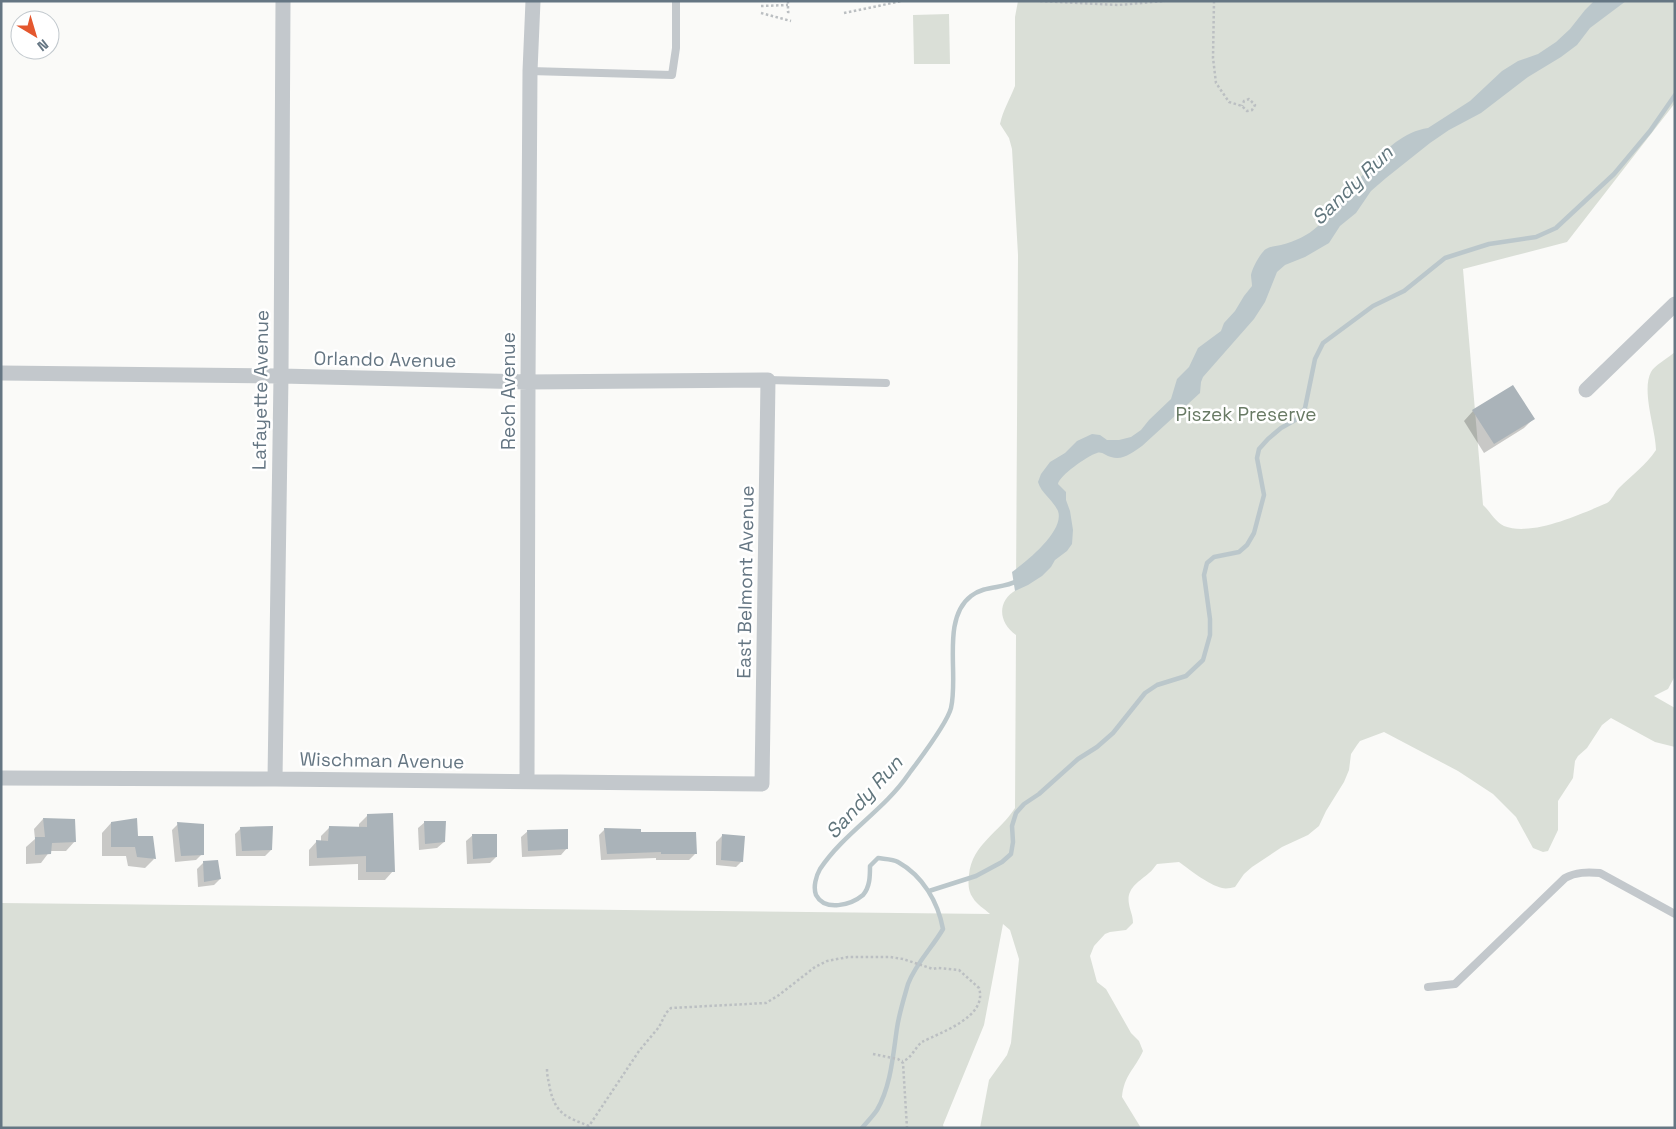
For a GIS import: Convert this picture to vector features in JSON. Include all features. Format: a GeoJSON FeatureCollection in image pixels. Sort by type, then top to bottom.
{"type":"FeatureCollection","features":[{"type":"Feature","properties":{"kind":"street","name":"Lafayette Avenue"},"geometry":{"type":"LineString","coordinates":[[275,779],[284,1]]}},
{"type":"Feature","properties":{"kind":"street","name":"Rech Avenue"},"geometry":{"type":"LineString","coordinates":[[527,781],[530,71],[533,1]]}},
{"type":"Feature","properties":{"kind":"street"},"geometry":{"type":"LineString","coordinates":[[1586,390],[1675,304]]}},
{"type":"Feature","properties":{"kind":"street","name":"Orlando Avenue"},"geometry":{"type":"LineString","coordinates":[[1,373],[281,376],[528,382],[768,380]]}},
{"type":"Feature","properties":{"kind":"street","name":"East Belmont Avenue"},"geometry":{"type":"LineString","coordinates":[[762,784],[768,380]]}},
{"type":"Feature","properties":{"kind":"street","name":"Wischman Avenue"},"geometry":{"type":"LineString","coordinates":[[1,778],[762,784]]}},
{"type":"Feature","properties":{"kind":"lane"},"geometry":{"type":"LineString","coordinates":[[530,71],[672,75],[676,48],[676,1]]}},
{"type":"Feature","properties":{"kind":"lane"},"geometry":{"type":"LineString","coordinates":[[768,380],[886,383]]}},
{"type":"Feature","properties":{"kind":"lane"},"geometry":{"type":"LineString","coordinates":[[1428,987],[1455,984],[1565,878],[1574,873],[1590,872],[1600,874],[1675,914]]}},
{"type":"Feature","properties":{"kind":"path"},"geometry":{"type":"LineString","coordinates":[[788,1],[788,12],[790,12]]}},
{"type":"Feature","properties":{"kind":"path"},"geometry":{"type":"LineString","coordinates":[[844,13],[902,1]]}},
{"type":"Feature","properties":{"kind":"path"},"geometry":{"type":"LineString","coordinates":[[1040,1],[1118,5],[1165,1]]}},
{"type":"Feature","properties":{"kind":"path"},"geometry":{"type":"LineString","coordinates":[[1214,1],[1213,58],[1216,83],[1230,102],[1242,106],[1247,111],[1252,110],[1255,105],[1249,99],[1244,101],[1242,106]]}},
{"type":"Feature","properties":{"kind":"path"},"geometry":{"type":"LineString","coordinates":[[761,6],[788,6]]}},
{"type":"Feature","properties":{"kind":"path"},"geometry":{"type":"LineString","coordinates":[[761,13],[791,21]]}},
{"type":"Feature","properties":{"kind":"path"},"geometry":{"type":"LineString","coordinates":[[589,1126],[634,1058],[659,1027],[666,1013],[671,1008],[766,1003],[815,967],[827,961],[840,958],[890,957],[933,969],[948,968],[959,970],[979,988],[979,1003],[966,1019],[922,1042],[906,1060],[873,1054]]}},
{"type":"Feature","properties":{"kind":"path"},"geometry":{"type":"LineString","coordinates":[[900,1060],[904,1068],[907,1128]]}},
{"type":"Feature","properties":{"kind":"path"},"geometry":{"type":"LineString","coordinates":[[547,1069],[547,1080],[556,1107],[568,1118],[594,1128]]}},
{"type":"Feature","properties":{"kind":"green space","name":"Piszek Preserve"},"geometry":{"type":"Polygon","coordinates":[[[1018,1],[1675,1],[1675,103],[1567,242],[1463,269],[1483,505],[1504,526],[1515,529],[1528,529],[1556,523],[1609,502],[1619,488],[1656,450],[1648,400],[1648,380],[1651,372],[1658,364],[1675,352],[1675,676],[1668,689],[1654,696],[1675,708],[1675,747],[1655,742],[1611,718],[1602,725],[1587,748],[1575,761],[1573,778],[1558,801],[1558,830],[1548,851],[1543,852],[1533,848],[1516,817],[1493,794],[1458,771],[1384,732],[1360,741],[1357,745],[1351,754],[1349,770],[1344,782],[1319,826],[1308,835],[1282,847],[1252,867],[1244,874],[1235,887],[1225,888],[1211,884],[1179,862],[1157,864],[1134,886],[1129,894],[1133,923],[1126,930],[1105,934],[1094,946],[1090,956],[1097,982],[1106,989],[1131,1033],[1139,1041],[1143,1051],[1127,1078],[1122,1097],[1141,1128],[980,1128],[989,1080],[1007,1055],[1011,1043],[1019,959],[1010,930],[1003,924],[984,1025],[943,1125],[944,1128],[1,1128],[1,903],[990,914],[971,895],[968,881],[971,864],[975,855],[1015,808],[1016,635],[1006,624],[1002,612],[1005,600],[1016,590],[1018,255],[1012,149],[1009,138],[1000,124],[1015,86],[1015,17],[1018,1]]]}},
{"type":"Feature","properties":{"kind":"green space"},"geometry":{"type":"Polygon","coordinates":[[[949,14],[950,64],[914,64],[913,15],[949,14]]]}},
{"type":"Feature","properties":{"kind":"shaded area"},"geometry":{"type":"Polygon","coordinates":[[[1594,1],[1626,1],[1590,28],[1577,45],[1561,57],[1528,77],[1481,113],[1449,130],[1430,143],[1386,178],[1371,191],[1356,213],[1340,226],[1329,243],[1305,257],[1285,265],[1277,272],[1265,302],[1254,319],[1203,377],[1200,393],[1142,446],[1120,458],[1097,453],[1081,462],[1063,476],[1058,484],[1066,492],[1073,530],[1072,544],[1042,576],[1015,591],[1012,572],[1043,545],[1056,528],[1059,519],[1056,507],[1038,482],[1041,474],[1050,462],[1065,453],[1077,441],[1092,434],[1100,435],[1107,440],[1119,440],[1131,437],[1141,430],[1171,399],[1177,379],[1189,367],[1198,348],[1221,331],[1224,323],[1235,311],[1252,286],[1252,272],[1257,260],[1266,249],[1296,240],[1314,230],[1381,155],[1396,142],[1411,133],[1428,128],[1470,101],[1502,71],[1518,61],[1538,54],[1556,42],[1594,1]]]}},
{"type":"Feature","properties":{"kind":"building"},"geometry":{"type":"Polygon","coordinates":[[[1513,385],[1535,419],[1494,444],[1472,410],[1513,385]]]}},
{"type":"Feature","properties":{"kind":"building"},"geometry":{"type":"Polygon","coordinates":[[[393,813],[395,872],[366,872],[366,856],[317,858],[316,840],[328,841],[329,826],[367,827],[367,814],[393,813]]]}},
{"type":"Feature","properties":{"kind":"building"},"geometry":{"type":"Polygon","coordinates":[[[43,818],[75,819],[76,842],[52,843],[51,854],[35,855],[35,837],[45,837],[43,818]]]}},
{"type":"Feature","properties":{"kind":"building"},"geometry":{"type":"Polygon","coordinates":[[[137,818],[138,836],[153,836],[156,859],[137,857],[135,847],[111,847],[111,822],[137,818]]]}},
{"type":"Feature","properties":{"kind":"building"},"geometry":{"type":"Polygon","coordinates":[[[424,821],[446,821],[445,842],[425,844],[424,821]]]}},
{"type":"Feature","properties":{"kind":"building"},"geometry":{"type":"Polygon","coordinates":[[[177,822],[204,824],[204,855],[181,856],[177,822]]]}},
{"type":"Feature","properties":{"kind":"building"},"geometry":{"type":"Polygon","coordinates":[[[273,826],[272,850],[242,851],[240,827],[273,826]]]}},
{"type":"Feature","properties":{"kind":"building"},"geometry":{"type":"Polygon","coordinates":[[[604,828],[641,829],[641,832],[696,832],[697,854],[661,854],[661,852],[607,854],[604,828]]]}},
{"type":"Feature","properties":{"kind":"building"},"geometry":{"type":"Polygon","coordinates":[[[568,829],[568,849],[528,851],[527,830],[568,829]]]}},
{"type":"Feature","properties":{"kind":"building"},"geometry":{"type":"Polygon","coordinates":[[[472,834],[497,834],[497,857],[473,859],[472,834]]]}},
{"type":"Feature","properties":{"kind":"building"},"geometry":{"type":"Polygon","coordinates":[[[722,834],[745,836],[743,862],[721,860],[722,834]]]}},
{"type":"Feature","properties":{"kind":"building"},"geometry":{"type":"Polygon","coordinates":[[[218,860],[221,879],[204,882],[203,861],[218,860]]]}},
{"type":"Feature","properties":{"kind":"waterway"},"geometry":{"type":"LineString","coordinates":[[929,891],[976,876],[1002,862],[1011,854],[1013,842],[1012,826],[1016,813],[1024,804],[1039,794],[1078,759],[1097,747],[1113,733],[1145,693],[1157,685],[1186,676],[1203,660],[1210,635],[1210,619],[1204,575],[1207,563],[1214,557],[1239,552],[1247,545],[1254,533],[1264,495],[1257,458],[1259,449],[1281,428],[1297,419],[1305,408],[1315,359],[1323,343],[1373,306],[1404,291],[1445,258],[1489,244],[1536,237],[1556,228],[1614,174],[1650,131],[1675,95]]}},
{"type":"Feature","properties":{"kind":"waterway","name":"Sandy Run"},"geometry":{"type":"LineString","coordinates":[[862,1128],[882,1101],[891,1070],[899,1017],[908,984],[915,969],[943,929],[933,900],[922,882],[896,861],[878,858],[870,866],[869,881],[863,895],[845,904],[825,904],[820,900],[815,892],[816,878],[830,856],[898,788],[944,723],[951,708],[954,633],[956,619],[962,606],[971,596],[982,590],[1017,581]]}}]}
